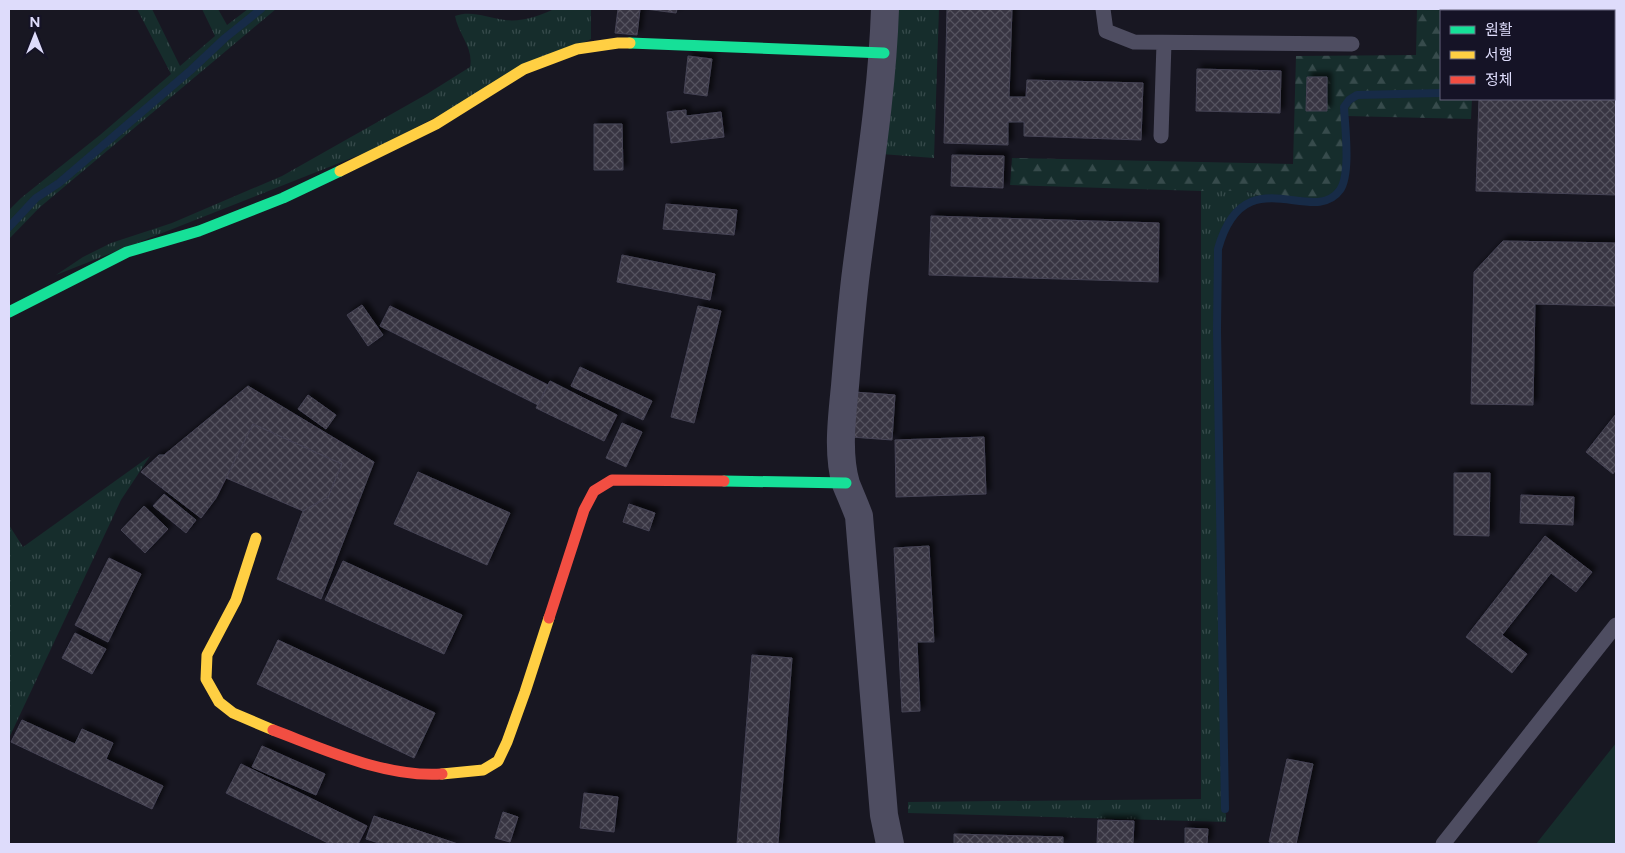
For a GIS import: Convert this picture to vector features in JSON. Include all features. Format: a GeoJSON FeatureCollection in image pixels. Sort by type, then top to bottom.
{"type":"FeatureCollection","features":[{"type":"Feature","properties":{"kind":"street"},"geometry":{"type":"LineString","coordinates":[[885,9],[884,53],[850,318],[842,412],[842,454],[846,482],[858,516],[884,815],[890,844]]}},
{"type":"Feature","properties":{"kind":"street"},"geometry":{"type":"LineString","coordinates":[[9,312],[128,252],[199,231],[338,174],[436,124],[524,69],[577,49],[618,44],[884,53]]}},
{"type":"Feature","properties":{"kind":"street"},"geometry":{"type":"LineString","coordinates":[[256,538],[236,600],[207,655],[206,679],[219,702],[251,722],[357,762],[380,768],[431,775],[459,773],[483,770],[498,761],[508,742],[584,510],[594,492],[612,480],[846,482]]}},
{"type":"Feature","properties":{"kind":"lane"},"geometry":{"type":"LineString","coordinates":[[1102,9],[1106,31],[1134,42],[1352,44]]}},
{"type":"Feature","properties":{"kind":"lane"},"geometry":{"type":"LineString","coordinates":[[1161,136],[1164,43]]}},
{"type":"Feature","properties":{"kind":"lane"},"geometry":{"type":"LineString","coordinates":[[1443,844],[1616,625]]}},
{"type":"Feature","properties":{"kind":"green space"},"geometry":{"type":"Polygon","coordinates":[[[137,9],[152,9],[180,66],[215,36],[202,9],[218,9],[227,25],[248,9],[258,9],[201,56],[96,149],[45,190],[9,223],[9,210],[21,198],[100,135],[171,74],[137,9]]]}},
{"type":"Feature","properties":{"kind":"green space"},"geometry":{"type":"Polygon","coordinates":[[[266,9],[276,9],[39,208],[9,239],[9,230],[37,201],[60,185],[227,40],[266,9]]]}},
{"type":"Feature","properties":{"kind":"green space"},"geometry":{"type":"Polygon","coordinates":[[[554,9],[591,9],[591,39],[367,152],[56,275],[83,257],[111,243],[172,223],[282,176],[427,94],[470,67],[471,60],[468,47],[455,16],[474,14],[505,20],[517,20],[537,16],[554,9]]]}},
{"type":"Feature","properties":{"kind":"green space"},"geometry":{"type":"Polygon","coordinates":[[[891,9],[939,9],[934,158],[881,154],[891,9]]]}},
{"type":"Feature","properties":{"kind":"green space"},"geometry":{"type":"Polygon","coordinates":[[[1417,9],[1446,9],[1440,10],[1440,91],[1356,93],[1348,98],[1342,107],[1344,162],[1339,189],[1322,199],[1260,196],[1246,191],[1010,185],[1012,158],[1293,164],[1296,56],[1416,55],[1417,9]]]}},
{"type":"Feature","properties":{"kind":"green space"},"geometry":{"type":"Polygon","coordinates":[[[1440,95],[1440,100],[1472,100],[1471,119],[1346,116],[1348,105],[1357,97],[1440,95]]]}},
{"type":"Feature","properties":{"kind":"green space"},"geometry":{"type":"Polygon","coordinates":[[[1201,191],[1246,191],[1260,196],[1245,202],[1237,208],[1229,219],[1216,249],[1215,330],[1223,809],[1226,814],[1226,822],[908,813],[908,802],[1201,799],[1201,191]]]}},
{"type":"Feature","properties":{"kind":"green space"},"geometry":{"type":"Polygon","coordinates":[[[150,456],[121,500],[9,738],[9,525],[23,547],[150,456]]]}},
{"type":"Feature","properties":{"kind":"green space"},"geometry":{"type":"Polygon","coordinates":[[[1616,743],[1616,844],[1536,844],[1616,743]]]}},
{"type":"Feature","properties":{"kind":"building"},"geometry":{"type":"Polygon","coordinates":[[[618,9],[640,9],[637,35],[615,33],[618,9]]]}},
{"type":"Feature","properties":{"kind":"building"},"geometry":{"type":"Polygon","coordinates":[[[645,9],[677,9],[676,13],[645,9]]]}},
{"type":"Feature","properties":{"kind":"building"},"geometry":{"type":"Polygon","coordinates":[[[947,9],[1012,9],[1009,97],[1026,97],[1027,80],[1143,83],[1141,140],[1024,136],[1024,122],[1008,122],[1008,145],[944,143],[947,9]]]}},
{"type":"Feature","properties":{"kind":"building"},"geometry":{"type":"Polygon","coordinates":[[[1616,22],[1616,195],[1476,191],[1479,100],[1615,100],[1616,22]]]}},
{"type":"Feature","properties":{"kind":"building"},"geometry":{"type":"Polygon","coordinates":[[[688,56],[712,59],[707,96],[684,93],[688,56]]]}},
{"type":"Feature","properties":{"kind":"building"},"geometry":{"type":"Polygon","coordinates":[[[1197,69],[1281,71],[1280,113],[1196,111],[1197,69]]]}},
{"type":"Feature","properties":{"kind":"building"},"geometry":{"type":"Polygon","coordinates":[[[1307,77],[1327,77],[1327,111],[1306,111],[1307,77]]]}},
{"type":"Feature","properties":{"kind":"building"},"geometry":{"type":"Polygon","coordinates":[[[686,110],[686,116],[721,112],[724,137],[671,143],[667,112],[686,110]]]}},
{"type":"Feature","properties":{"kind":"building"},"geometry":{"type":"Polygon","coordinates":[[[594,124],[622,124],[623,170],[594,170],[594,124]]]}},
{"type":"Feature","properties":{"kind":"building"},"geometry":{"type":"Polygon","coordinates":[[[952,155],[1004,156],[1003,188],[951,186],[952,155]]]}},
{"type":"Feature","properties":{"kind":"building"},"geometry":{"type":"Polygon","coordinates":[[[666,204],[737,210],[734,235],[663,229],[666,204]]]}},
{"type":"Feature","properties":{"kind":"building"},"geometry":{"type":"Polygon","coordinates":[[[931,216],[1159,223],[1158,282],[929,275],[931,216]]]}},
{"type":"Feature","properties":{"kind":"building"},"geometry":{"type":"Polygon","coordinates":[[[1503,241],[1616,243],[1616,306],[1535,304],[1533,405],[1471,404],[1474,272],[1503,241]]]}},
{"type":"Feature","properties":{"kind":"building"},"geometry":{"type":"Polygon","coordinates":[[[622,255],[715,274],[710,300],[617,282],[622,255]]]}},
{"type":"Feature","properties":{"kind":"building"},"geometry":{"type":"Polygon","coordinates":[[[362,305],[383,335],[368,346],[347,315],[362,305]]]}},
{"type":"Feature","properties":{"kind":"building"},"geometry":{"type":"Polygon","coordinates":[[[390,306],[548,385],[538,405],[380,326],[390,306]]]}},
{"type":"Feature","properties":{"kind":"building"},"geometry":{"type":"Polygon","coordinates":[[[698,306],[721,311],[694,423],[671,417],[698,306]]]}},
{"type":"Feature","properties":{"kind":"building"},"geometry":{"type":"Polygon","coordinates":[[[580,367],[652,401],[643,420],[571,386],[580,367]]]}},
{"type":"Feature","properties":{"kind":"building"},"geometry":{"type":"Polygon","coordinates":[[[550,381],[617,415],[604,441],[536,408],[550,381]]]}},
{"type":"Feature","properties":{"kind":"building"},"geometry":{"type":"Polygon","coordinates":[[[248,386],[374,462],[321,599],[277,579],[303,511],[328,497],[342,464],[253,424],[216,498],[201,518],[141,472],[159,455],[164,455],[248,386]]]}},
{"type":"Feature","properties":{"kind":"building"},"geometry":{"type":"Polygon","coordinates":[[[854,392],[895,395],[892,440],[851,437],[854,392]]]}},
{"type":"Feature","properties":{"kind":"building"},"geometry":{"type":"Polygon","coordinates":[[[308,395],[336,415],[326,429],[298,409],[308,395]]]}},
{"type":"Feature","properties":{"kind":"building"},"geometry":{"type":"Polygon","coordinates":[[[1616,414],[1616,469],[1613,474],[1586,452],[1616,414]]]}},
{"type":"Feature","properties":{"kind":"building"},"geometry":{"type":"Polygon","coordinates":[[[622,423],[642,432],[626,467],[606,458],[622,423]]]}},
{"type":"Feature","properties":{"kind":"building"},"geometry":{"type":"Polygon","coordinates":[[[253,424],[342,464],[328,497],[303,511],[226,478],[253,424]]]}},
{"type":"Feature","properties":{"kind":"building"},"geometry":{"type":"Polygon","coordinates":[[[984,437],[986,494],[896,497],[895,440],[984,437]]]}},
{"type":"Feature","properties":{"kind":"building"},"geometry":{"type":"Polygon","coordinates":[[[418,472],[510,513],[487,565],[394,524],[418,472]]]}},
{"type":"Feature","properties":{"kind":"building"},"geometry":{"type":"Polygon","coordinates":[[[1454,473],[1490,473],[1489,536],[1454,535],[1454,473]]]}},
{"type":"Feature","properties":{"kind":"building"},"geometry":{"type":"Polygon","coordinates":[[[164,494],[196,520],[186,533],[153,506],[164,494]]]}},
{"type":"Feature","properties":{"kind":"building"},"geometry":{"type":"Polygon","coordinates":[[[1521,495],[1574,497],[1573,525],[1520,523],[1521,495]]]}},
{"type":"Feature","properties":{"kind":"building"},"geometry":{"type":"Polygon","coordinates":[[[629,504],[655,513],[649,531],[623,522],[629,504]]]}},
{"type":"Feature","properties":{"kind":"building"},"geometry":{"type":"Polygon","coordinates":[[[144,506],[168,529],[145,553],[121,530],[144,506]]]}},
{"type":"Feature","properties":{"kind":"building"},"geometry":{"type":"Polygon","coordinates":[[[1545,536],[1592,572],[1576,592],[1551,573],[1502,635],[1527,654],[1512,673],[1466,637],[1545,536]]]}},
{"type":"Feature","properties":{"kind":"building"},"geometry":{"type":"Polygon","coordinates":[[[929,546],[934,642],[917,642],[920,711],[902,712],[894,548],[929,546]]]}},
{"type":"Feature","properties":{"kind":"building"},"geometry":{"type":"Polygon","coordinates":[[[109,558],[141,574],[108,642],[75,625],[109,558]]]}},
{"type":"Feature","properties":{"kind":"building"},"geometry":{"type":"Polygon","coordinates":[[[343,561],[462,615],[444,654],[325,600],[343,561]]]}},
{"type":"Feature","properties":{"kind":"building"},"geometry":{"type":"Polygon","coordinates":[[[75,633],[106,649],[92,674],[62,658],[75,633]]]}},
{"type":"Feature","properties":{"kind":"building"},"geometry":{"type":"Polygon","coordinates":[[[278,640],[435,713],[414,758],[257,684],[278,640]]]}},
{"type":"Feature","properties":{"kind":"building"},"geometry":{"type":"Polygon","coordinates":[[[752,655],[792,658],[778,844],[737,844],[752,655]]]}},
{"type":"Feature","properties":{"kind":"building"},"geometry":{"type":"Polygon","coordinates":[[[22,720],[75,744],[82,729],[113,743],[106,759],[163,786],[152,809],[11,742],[22,720]]]}},
{"type":"Feature","properties":{"kind":"building"},"geometry":{"type":"Polygon","coordinates":[[[262,746],[325,774],[316,795],[252,767],[262,746]]]}},
{"type":"Feature","properties":{"kind":"building"},"geometry":{"type":"Polygon","coordinates":[[[1287,759],[1313,764],[1296,844],[1269,842],[1287,759]]]}},
{"type":"Feature","properties":{"kind":"building"},"geometry":{"type":"Polygon","coordinates":[[[241,764],[367,826],[358,844],[330,844],[226,793],[241,764]]]}},
{"type":"Feature","properties":{"kind":"building"},"geometry":{"type":"Polygon","coordinates":[[[584,793],[618,797],[614,832],[580,828],[584,793]]]}},
{"type":"Feature","properties":{"kind":"building"},"geometry":{"type":"Polygon","coordinates":[[[503,812],[518,817],[510,842],[495,838],[503,812]]]}},
{"type":"Feature","properties":{"kind":"building"},"geometry":{"type":"Polygon","coordinates":[[[374,816],[458,844],[382,844],[366,839],[374,816]]]}},
{"type":"Feature","properties":{"kind":"building"},"geometry":{"type":"Polygon","coordinates":[[[1098,820],[1134,821],[1133,844],[1097,844],[1098,820]]]}},
{"type":"Feature","properties":{"kind":"building"},"geometry":{"type":"Polygon","coordinates":[[[1185,828],[1208,829],[1207,844],[1185,844],[1185,828]]]}},
{"type":"Feature","properties":{"kind":"building"},"geometry":{"type":"Polygon","coordinates":[[[954,834],[1063,837],[1063,844],[954,844],[954,834]]]}},
{"type":"Feature","properties":{"kind":"waterway"},"geometry":{"type":"LineString","coordinates":[[9,227],[36,198],[59,183],[191,70],[225,38],[261,9]]}},
{"type":"Feature","properties":{"kind":"waterway"},"geometry":{"type":"LineString","coordinates":[[1225,809],[1217,330],[1218,249],[1230,221],[1244,205],[1261,199],[1279,198],[1313,202],[1328,200],[1340,190],[1346,162],[1344,107],[1349,100],[1357,95],[1440,93]]}},
{"type":"Feature","properties":{"kind":"traffic: fast"},"geometry":{"type":"LineString","coordinates":[[630,43],[884,53]]}},
{"type":"Feature","properties":{"kind":"traffic: fast"},"geometry":{"type":"LineString","coordinates":[[9,312],[127,252],[199,231],[283,198],[340,171]]}},
{"type":"Feature","properties":{"kind":"traffic: fast"},"geometry":{"type":"LineString","coordinates":[[724,481],[846,483]]}},
{"type":"Feature","properties":{"kind":"traffic: slow"},"geometry":{"type":"LineString","coordinates":[[340,171],[436,124],[524,69],[577,49],[630,43]]}},
{"type":"Feature","properties":{"kind":"traffic: slow"},"geometry":{"type":"LineString","coordinates":[[256,538],[236,600],[207,655],[206,679],[219,702],[233,713],[273,730]]}},
{"type":"Feature","properties":{"kind":"traffic: slow"},"geometry":{"type":"LineString","coordinates":[[442,774],[483,770],[498,761],[525,692],[549,618]]}},
{"type":"Feature","properties":{"kind":"traffic: jam"},"geometry":{"type":"LineString","coordinates":[[549,618],[584,510],[594,491],[612,480],[724,481]]}},
{"type":"Feature","properties":{"kind":"traffic: jam"},"geometry":{"type":"LineString","coordinates":[[273,730],[377,767],[421,774],[442,774]]}}]}
